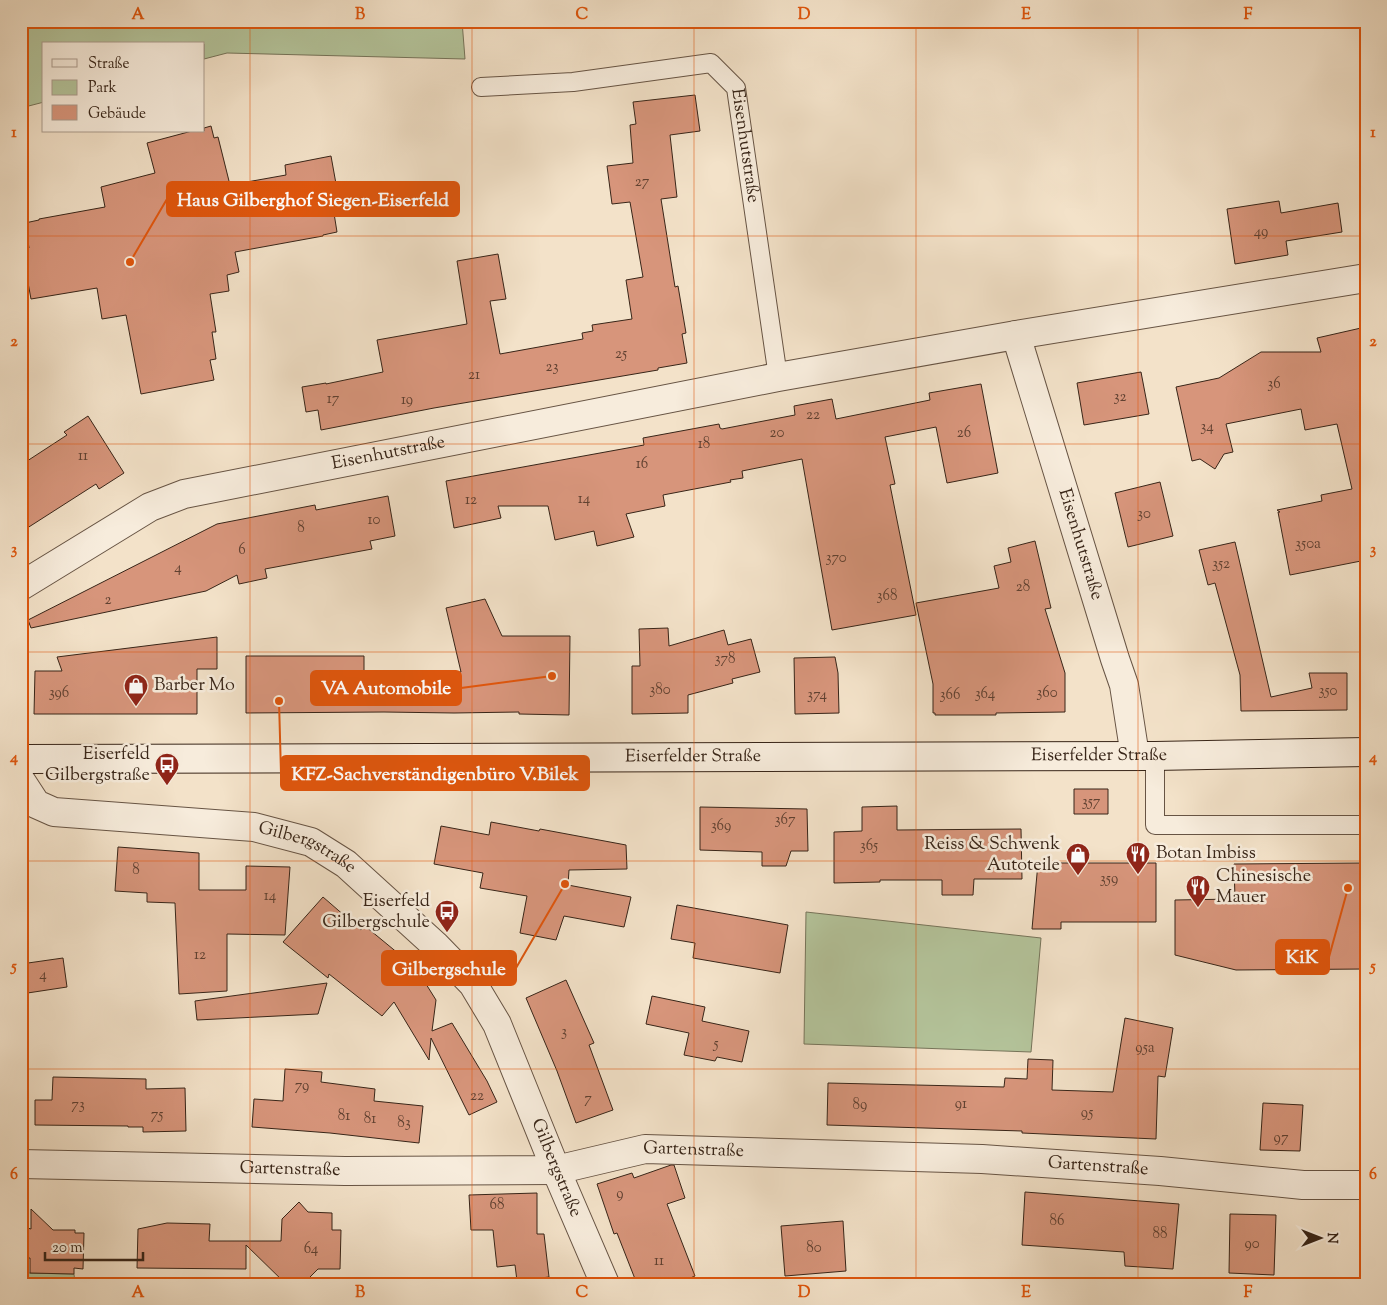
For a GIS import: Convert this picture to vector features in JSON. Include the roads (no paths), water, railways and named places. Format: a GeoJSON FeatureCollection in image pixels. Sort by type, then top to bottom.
{"type":"FeatureCollection","features":[{"type":"Feature","properties":{"kind":"street","name":"Eisenhutstraße"},"geometry":{"type":"LineString","coordinates":[[21,586],[150,507],[184,494],[778,377],[1016,335],[1366,278]]}},
{"type":"Feature","properties":{"kind":"street","name":"Eisenhutstraße"},"geometry":{"type":"LineString","coordinates":[[1016,335],[1145,756]]}},
{"type":"Feature","properties":{"kind":"street","name":"Eiserfelder Straße"},"geometry":{"type":"LineString","coordinates":[[21,759],[1145,756],[1366,752]]}},
{"type":"Feature","properties":{"kind":"street","name":"Gilbergstraße"},"geometry":{"type":"LineString","coordinates":[[21,781],[36,804],[54,812],[254,826],[311,842],[346,864],[435,945],[474,984],[497,1024],[556,1170],[605,1284]]}},
{"type":"Feature","properties":{"kind":"street","name":"Gartenstraße"},"geometry":{"type":"LineString","coordinates":[[21,1164],[344,1171],[556,1170],[645,1150],[982,1159],[1160,1171],[1303,1185],[1366,1185]]}},
{"type":"Feature","properties":{"kind":"lane","name":"Eisenhutstraße"},"geometry":{"type":"LineString","coordinates":[[481,87],[573,82],[711,64],[736,88],[778,377]]}},
{"type":"Feature","properties":{"kind":"lane"},"geometry":{"type":"LineString","coordinates":[[1145,756],[1155,826],[1366,825]]}},
{"type":"Feature","properties":{"kind":"place","name":"Haus Gilberghof Siegen-Eiserfeld"},"geometry":{"type":"Point","coordinates":[130,262]}},
{"type":"Feature","properties":{"kind":"place","name":"VA Automobile"},"geometry":{"type":"Point","coordinates":[552,676]}},
{"type":"Feature","properties":{"kind":"place","name":"KFZ-Sachverständigenbüro V.Bilek"},"geometry":{"type":"Point","coordinates":[279,701]}},
{"type":"Feature","properties":{"kind":"place","name":"Barber Mo"},"geometry":{"type":"Point","coordinates":[136,707]}},
{"type":"Feature","properties":{"kind":"place","name":"Eiserfeld Gilbergstraße"},"geometry":{"type":"Point","coordinates":[167,786]}},
{"type":"Feature","properties":{"kind":"place","name":"Botan Imbiss"},"geometry":{"type":"Point","coordinates":[1138,875]}},
{"type":"Feature","properties":{"kind":"place","name":"Reiss & Schwenk Autoteile"},"geometry":{"type":"Point","coordinates":[1078,876]}},
{"type":"Feature","properties":{"kind":"place","name":"Gilbergschule"},"geometry":{"type":"Point","coordinates":[565,884]}},
{"type":"Feature","properties":{"kind":"place","name":"KiK"},"geometry":{"type":"Point","coordinates":[1348,888]}},
{"type":"Feature","properties":{"kind":"place","name":"Chinesische Mauer"},"geometry":{"type":"Point","coordinates":[1198,908]}},
{"type":"Feature","properties":{"kind":"place","name":"Eiserfeld Gilbergschule"},"geometry":{"type":"Point","coordinates":[447,933]}}]}
